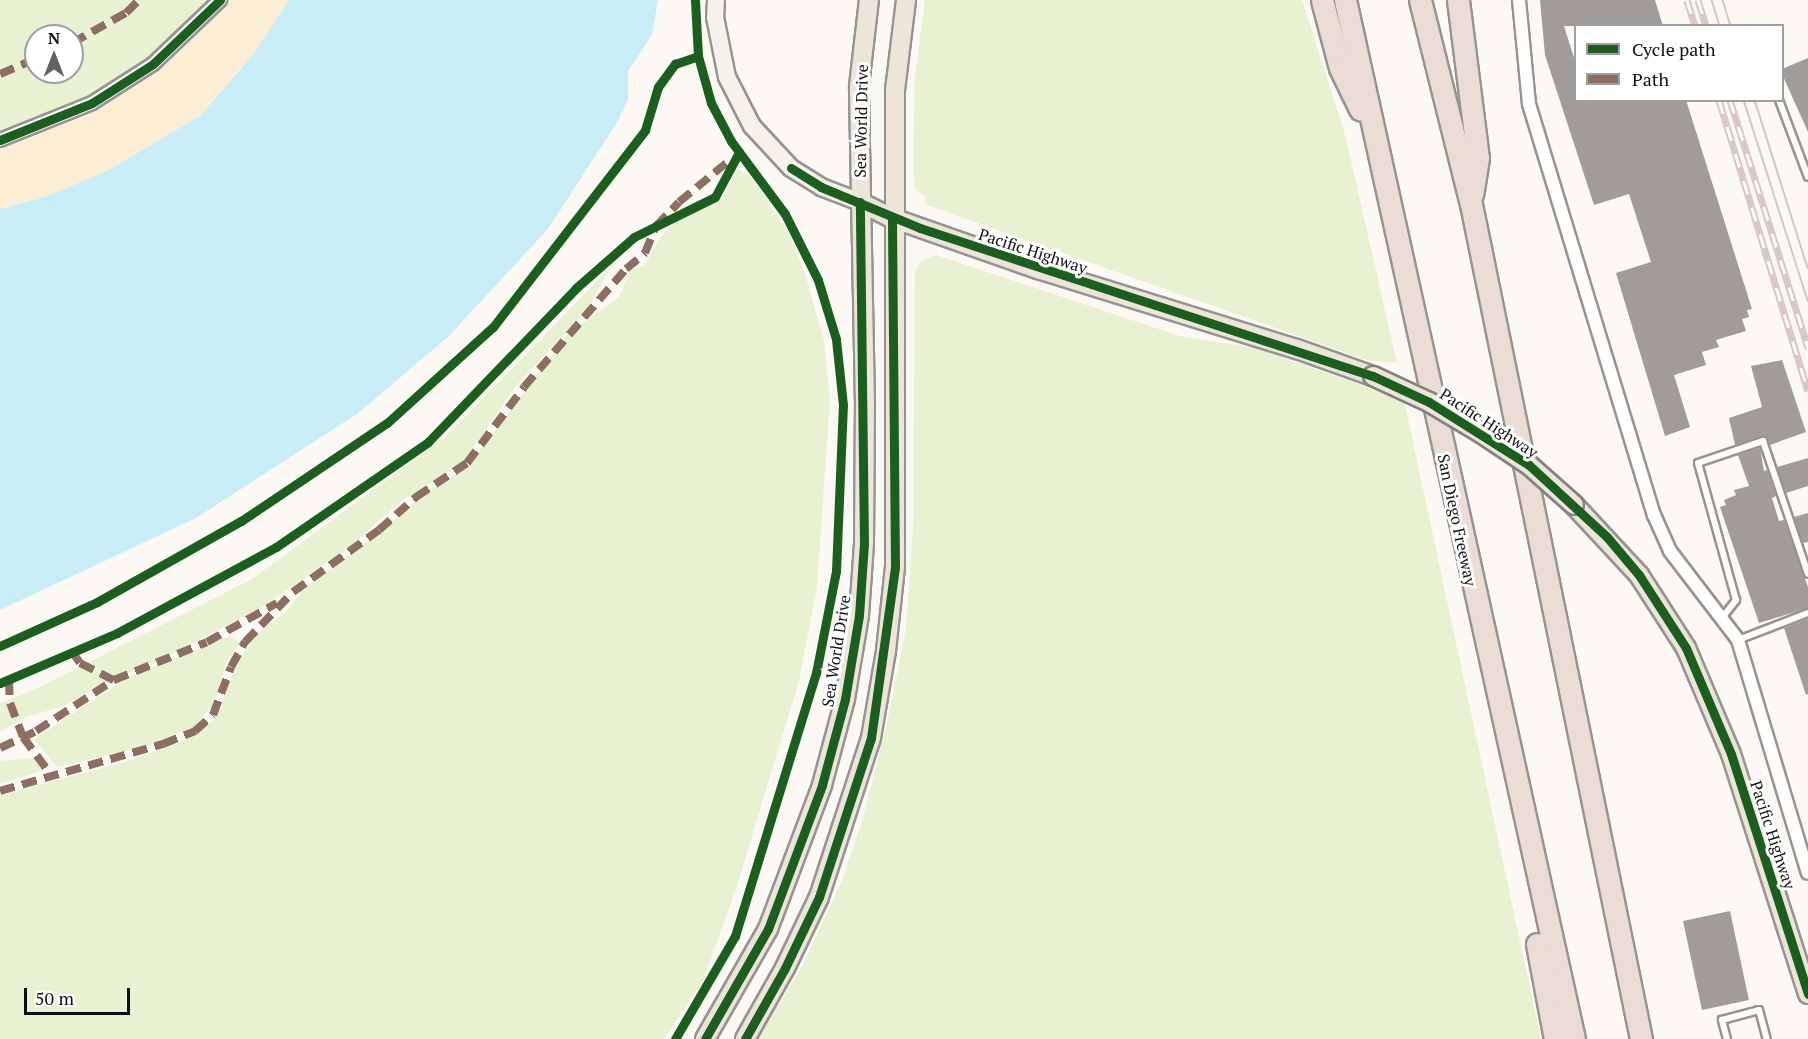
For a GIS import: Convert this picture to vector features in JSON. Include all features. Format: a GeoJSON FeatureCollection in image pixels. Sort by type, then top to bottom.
{"type":"FeatureCollection","features":[{"type":"Feature","properties":{"kind":"highway"},"geometry":{"type":"LineString","coordinates":[[1322,0],[1340,68],[1375,140]]}},
{"type":"Feature","properties":{"kind":"highway","name":"San Diego Freeway"},"geometry":{"type":"LineString","coordinates":[[1346,0],[1522,818],[1574,1039]]}},
{"type":"Feature","properties":{"kind":"highway"},"geometry":{"type":"LineString","coordinates":[[1420,0],[1471,204],[1641,1039]]}},
{"type":"Feature","properties":{"kind":"highway"},"geometry":{"type":"LineString","coordinates":[[1458,0],[1478,158],[1471,204]]}},
{"type":"Feature","properties":{"kind":"highway"},"geometry":{"type":"LineString","coordinates":[[1522,818],[1531,915],[1555,1039]]}},
{"type":"Feature","properties":{"kind":"main road"},"geometry":{"type":"LineString","coordinates":[[716,0],[715,17],[727,76],[752,126],[791,168],[821,186],[860,202]]}},
{"type":"Feature","properties":{"kind":"main road","name":"Sea World Drive"},"geometry":{"type":"LineString","coordinates":[[705,1039],[768,929],[822,785],[845,699],[859,615],[864,544],[859,86],[869,0]]}},
{"type":"Feature","properties":{"kind":"main road","name":"Sea World Drive"},"geometry":{"type":"LineString","coordinates":[[744,1039],[785,968],[819,897],[871,738],[895,567],[892,218],[895,90],[906,0]]}},
{"type":"Feature","properties":{"kind":"main road","name":"Pacific Highway"},"geometry":{"type":"LineString","coordinates":[[860,202],[892,218],[1038,270],[1297,349],[1373,376],[1430,402],[1529,465],[1574,505],[1639,575],[1686,648],[1731,754],[1808,994]]}},
{"type":"Feature","properties":{"kind":"main road"},"geometry":{"type":"LineString","coordinates":[[1771,880],[1808,959]]}},
{"type":"Feature","properties":{"kind":"street"},"geometry":{"type":"LineString","coordinates":[[0,140],[92,103],[144,70],[182,40],[220,0]]}},
{"type":"Feature","properties":{"kind":"street"},"geometry":{"type":"LineString","coordinates":[[1519,0],[1529,104],[1623,420],[1670,551],[1738,640],[1808,873]]}},
{"type":"Feature","properties":{"kind":"lane"},"geometry":{"type":"LineString","coordinates":[[1780,102],[1808,177]]}},
{"type":"Feature","properties":{"kind":"lane"},"geometry":{"type":"LineString","coordinates":[[1721,619],[1736,600],[1698,463],[1763,441],[1808,574]]}},
{"type":"Feature","properties":{"kind":"lane"},"geometry":{"type":"LineString","coordinates":[[1738,640],[1808,613]]}},
{"type":"Feature","properties":{"kind":"lane"},"geometry":{"type":"LineString","coordinates":[[1727,1039],[1722,1020],[1759,1010],[1767,1039]]}},
{"type":"Feature","properties":{"kind":"green space"},"geometry":{"type":"Polygon","coordinates":[[[0,0],[289,0],[0,209],[0,0]]]}},
{"type":"Feature","properties":{"kind":"green space"},"geometry":{"type":"Polygon","coordinates":[[[925,0],[1302,0],[1345,134],[1397,363],[1366,360],[924,204],[926,197],[915,189],[913,168],[915,76],[925,0]]]}},
{"type":"Feature","properties":{"kind":"green space"},"geometry":{"type":"Polygon","coordinates":[[[737,168],[751,177],[790,235],[805,274],[824,341],[830,400],[817,588],[799,681],[737,886],[703,981],[664,1039],[0,1039],[0,795],[125,762],[179,743],[207,727],[220,711],[236,664],[255,636],[290,608],[303,589],[379,533],[429,490],[467,467],[569,333],[619,297],[631,270],[644,266],[661,237],[677,221],[722,199],[737,168]]]}},
{"type":"Feature","properties":{"kind":"green space"},"geometry":{"type":"Polygon","coordinates":[[[936,255],[1180,336],[1256,348],[1404,400],[1541,1039],[758,1039],[802,966],[841,883],[863,818],[887,723],[906,629],[913,526],[915,271],[922,260],[936,255]]]}},
{"type":"Feature","properties":{"kind":"green space"},"geometry":{"type":"Polygon","coordinates":[[[612,266],[586,311],[517,385],[463,462],[400,502],[353,544],[264,606],[150,665],[110,679],[64,706],[26,717],[0,732],[0,703],[34,690],[252,579],[445,437],[612,266]]]}},
{"type":"Feature","properties":{"kind":"green space"},"geometry":{"type":"Polygon","coordinates":[[[230,636],[241,643],[226,661],[215,703],[195,726],[148,746],[57,767],[34,739],[129,677],[230,636]]]}},
{"type":"Feature","properties":{"kind":"green space"},"geometry":{"type":"Polygon","coordinates":[[[34,758],[44,770],[0,784],[0,761],[34,758]]]}},
{"type":"Feature","properties":{"kind":"sand"},"geometry":{"type":"Polygon","coordinates":[[[224,0],[289,0],[252,56],[201,115],[109,170],[45,197],[0,209],[0,144],[81,113],[153,69],[198,31],[224,0]]]}},
{"type":"Feature","properties":{"kind":"water"},"geometry":{"type":"Polygon","coordinates":[[[289,0],[658,0],[652,35],[628,71],[628,99],[618,121],[548,229],[448,337],[357,414],[196,518],[0,610],[0,209],[45,197],[109,170],[201,115],[252,56],[289,0]]]}},
{"type":"Feature","properties":{"kind":"building"},"geometry":{"type":"Polygon","coordinates":[[[1540,0],[1655,0],[1662,24],[1564,26],[1574,58],[1574,102],[1687,102],[1752,309],[1747,310],[1749,317],[1742,319],[1746,331],[1716,340],[1719,347],[1702,352],[1706,365],[1674,375],[1690,427],[1665,436],[1616,273],[1651,262],[1629,194],[1594,205],[1545,55],[1540,0]]]}},
{"type":"Feature","properties":{"kind":"building"},"geometry":{"type":"Polygon","coordinates":[[[1808,58],[1808,132],[1784,78],[1784,68],[1808,58]]]}},
{"type":"Feature","properties":{"kind":"building"},"geometry":{"type":"Polygon","coordinates":[[[1782,360],[1806,432],[1770,445],[1763,436],[1735,445],[1729,418],[1762,407],[1751,366],[1782,360]]]}},
{"type":"Feature","properties":{"kind":"building"},"geometry":{"type":"Polygon","coordinates":[[[1760,448],[1764,471],[1767,470],[1776,496],[1772,498],[1779,521],[1784,520],[1808,587],[1808,608],[1759,623],[1720,507],[1726,505],[1724,500],[1736,495],[1734,490],[1749,486],[1738,455],[1760,448]]]}},
{"type":"Feature","properties":{"kind":"building"},"geometry":{"type":"Polygon","coordinates":[[[1808,458],[1808,486],[1786,493],[1777,467],[1808,458]]]}},
{"type":"Feature","properties":{"kind":"building"},"geometry":{"type":"Polygon","coordinates":[[[1808,513],[1808,542],[1803,543],[1794,517],[1808,513]]]}},
{"type":"Feature","properties":{"kind":"building"},"geometry":{"type":"Polygon","coordinates":[[[1808,619],[1808,694],[1806,695],[1784,628],[1808,619]]]}},
{"type":"Feature","properties":{"kind":"building"},"geometry":{"type":"Polygon","coordinates":[[[1730,911],[1749,1000],[1702,1010],[1683,921],[1730,911]]]}},
{"type":"Feature","properties":{"kind":"tram line"},"geometry":{"type":"LineString","coordinates":[[1712,0],[1719,24]]}},
{"type":"Feature","properties":{"kind":"tram line"},"geometry":{"type":"LineString","coordinates":[[1723,0],[1730,24]]}},
{"type":"Feature","properties":{"kind":"tram line"},"geometry":{"type":"LineString","coordinates":[[1745,102],[1808,301]]}},
{"type":"Feature","properties":{"kind":"tram line"},"geometry":{"type":"LineString","coordinates":[[1756,102],[1808,268]]}},
{"type":"Feature","properties":{"kind":"railway"},"geometry":{"type":"LineString","coordinates":[[1687,0],[1694,24]]}},
{"type":"Feature","properties":{"kind":"railway"},"geometry":{"type":"LineString","coordinates":[[1698,0],[1705,24]]}},
{"type":"Feature","properties":{"kind":"railway"},"geometry":{"type":"LineString","coordinates":[[1720,102],[1808,391]]}},
{"type":"Feature","properties":{"kind":"railway"},"geometry":{"type":"LineString","coordinates":[[1731,102],[1808,348]]}},
{"type":"Feature","properties":{"kind":"marked path"},"geometry":{"type":"LineString","coordinates":[[84,36],[126,13],[139,0]]}},
{"type":"Feature","properties":{"kind":"marked path"},"geometry":{"type":"LineString","coordinates":[[0,74],[24,64]]}},
{"type":"Feature","properties":{"kind":"marked path"},"geometry":{"type":"LineString","coordinates":[[0,791],[163,744],[195,731],[213,715],[231,667],[245,642],[293,592],[379,530],[416,497],[467,463],[524,387],[626,269],[645,253],[656,226],[679,202],[730,160]]}},
{"type":"Feature","properties":{"kind":"marked path"},"geometry":{"type":"LineString","coordinates":[[0,748],[36,731],[114,680],[207,642],[277,603]]}},
{"type":"Feature","properties":{"kind":"marked path"},"geometry":{"type":"LineString","coordinates":[[73,653],[80,663],[114,680]]}},
{"type":"Feature","properties":{"kind":"marked path"},"geometry":{"type":"LineString","coordinates":[[9,680],[10,703],[23,737],[52,776]]}},
{"type":"Feature","properties":{"kind":"cycle path"},"geometry":{"type":"LineString","coordinates":[[0,140],[92,103],[153,64],[220,0]]}},
{"type":"Feature","properties":{"kind":"cycle path"},"geometry":{"type":"LineString","coordinates":[[675,1039],[735,936],[816,673],[836,571],[843,405],[836,339],[818,280],[785,214],[731,141],[711,103],[698,56],[695,0]]}},
{"type":"Feature","properties":{"kind":"cycle path"},"geometry":{"type":"LineString","coordinates":[[0,646],[97,602],[241,521],[387,423],[493,327],[645,130],[658,87],[675,64],[698,56]]}},
{"type":"Feature","properties":{"kind":"cycle path"},"geometry":{"type":"LineString","coordinates":[[0,683],[117,633],[276,547],[428,442],[576,288],[634,237],[715,197],[739,152]]}},
{"type":"Feature","properties":{"kind":"cycle path"},"geometry":{"type":"LineString","coordinates":[[791,168],[821,187],[920,228],[1373,376],[1429,402],[1529,465],[1607,537],[1639,575],[1686,648],[1731,754],[1808,994]]}},
{"type":"Feature","properties":{"kind":"cycle path"},"geometry":{"type":"LineString","coordinates":[[705,1039],[768,929],[822,785],[845,699],[859,615],[864,544],[860,202]]}},
{"type":"Feature","properties":{"kind":"cycle path"},"geometry":{"type":"LineString","coordinates":[[745,1039],[785,968],[819,897],[871,738],[895,567],[892,218]]}}]}
